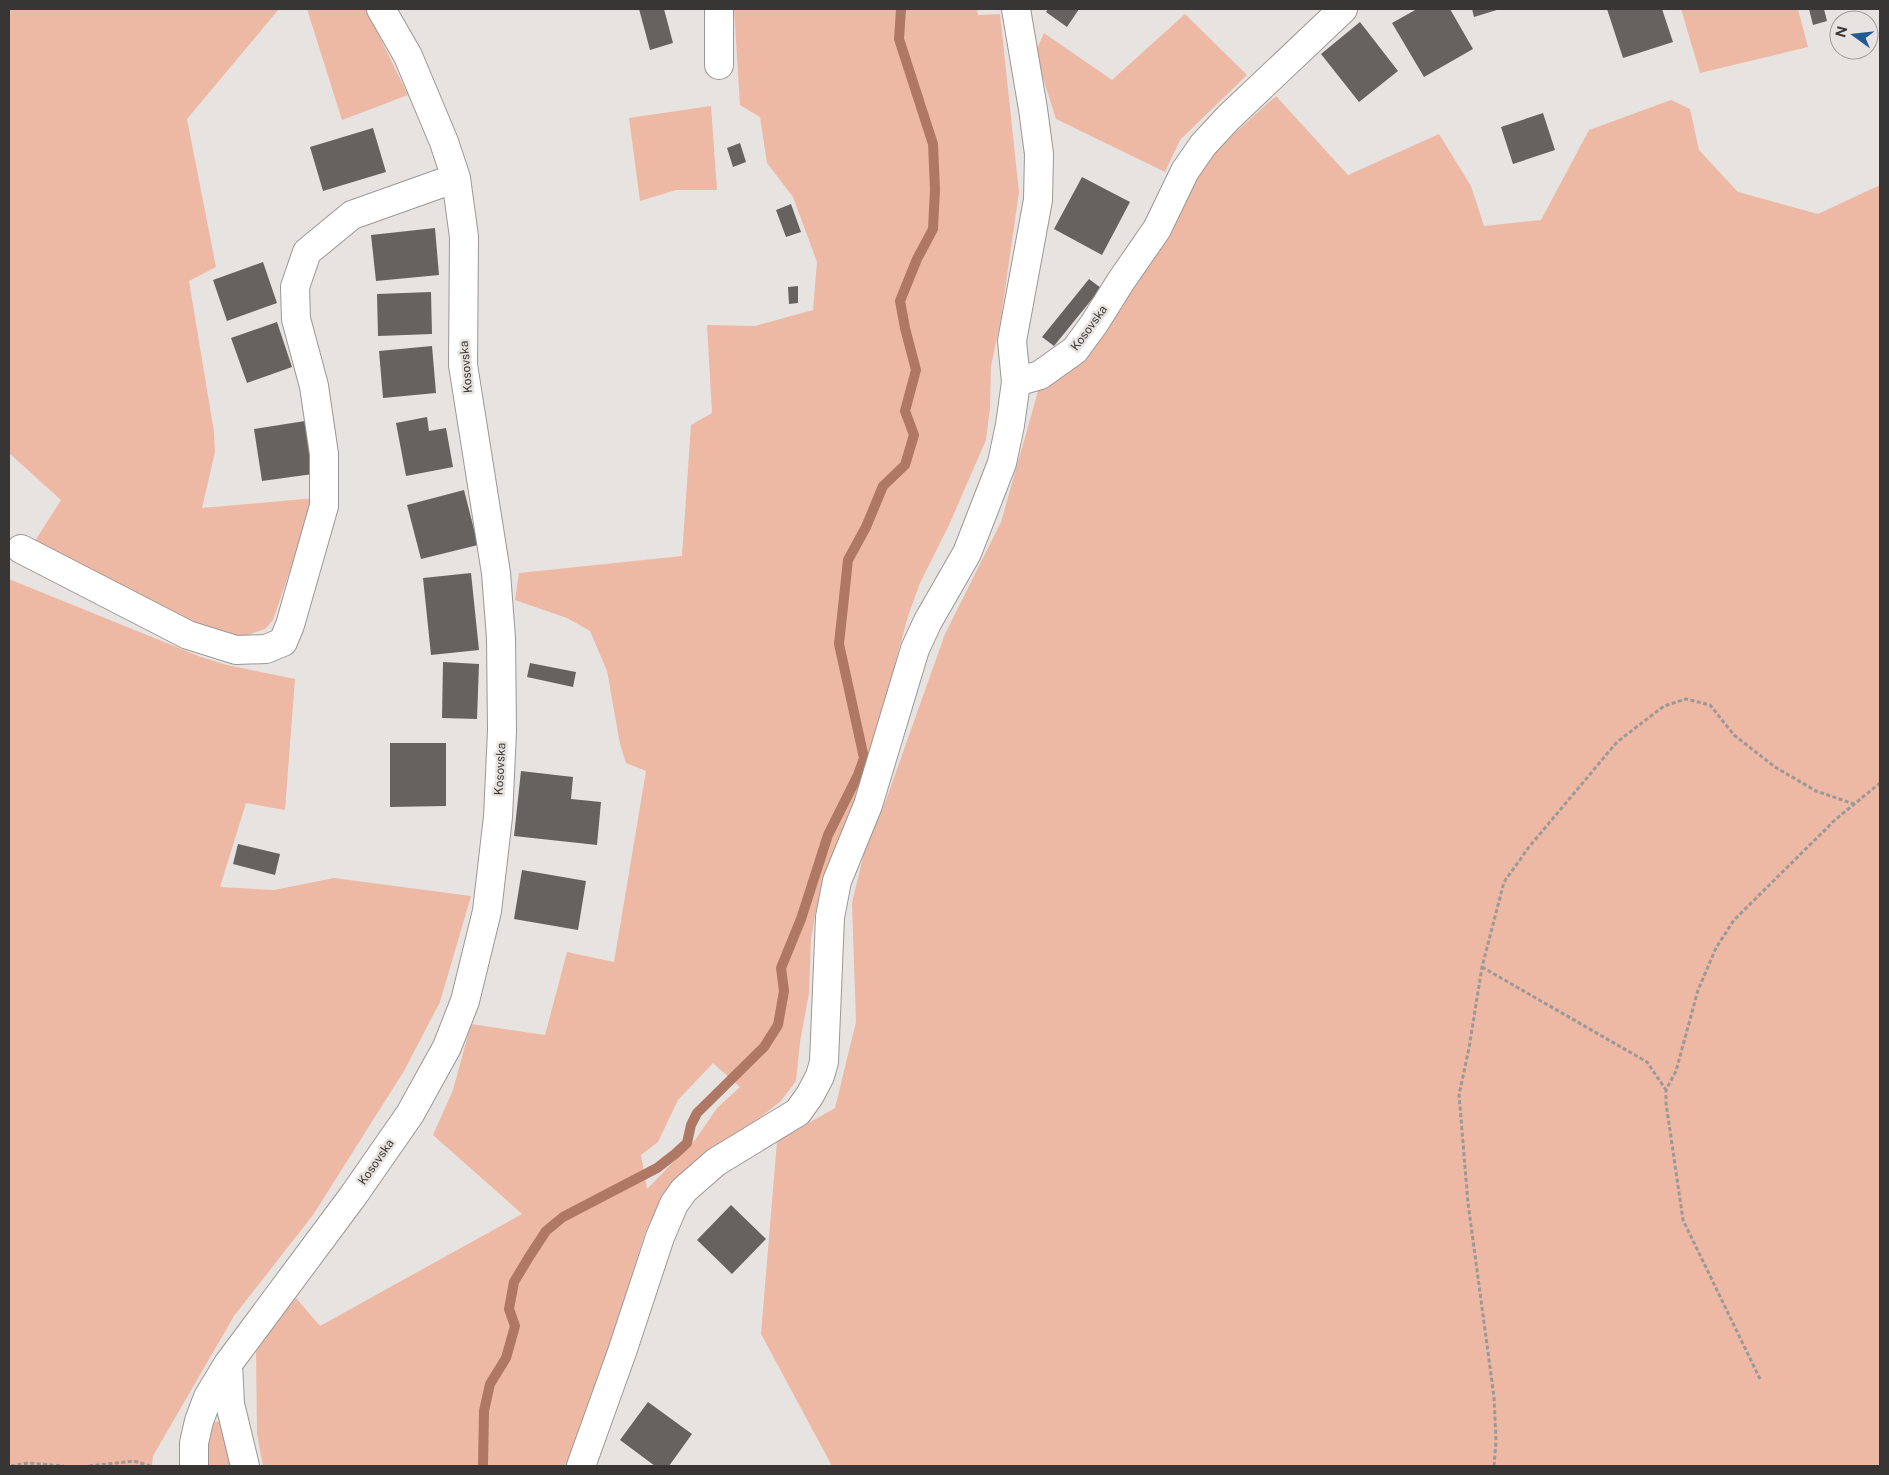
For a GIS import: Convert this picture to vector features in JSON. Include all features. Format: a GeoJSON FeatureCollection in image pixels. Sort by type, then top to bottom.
{"type":"FeatureCollection","features":[{"type":"Feature","properties":{"kind":"street","name":"Kosovska"},"geometry":{"type":"LineString","coordinates":[[194,1466],[194,1443],[198,1421],[208,1397],[228,1364],[353,1196],[410,1114],[447,1047],[465,1001],[487,911],[498,817],[502,731],[501,638],[496,573],[463,365],[464,237],[456,178],[444,142],[408,56],[381,9]]}},
{"type":"Feature","properties":{"kind":"street"},"geometry":{"type":"LineString","coordinates":[[719,9],[719,65]]}},
{"type":"Feature","properties":{"kind":"street"},"geometry":{"type":"LineString","coordinates":[[581,1466],[622,1352],[660,1237],[674,1204],[684,1190],[716,1162],[798,1112],[820,1076],[824,1062],[830,917],[837,881],[868,805],[915,649],[967,553],[1002,463],[1010,425],[1016,382],[1012,341],[1038,200],[1039,154],[1016,9]]}},
{"type":"Feature","properties":{"kind":"street","name":"Kosovska"},"geometry":{"type":"LineString","coordinates":[[1016,382],[1040,375],[1075,350],[1157,229],[1185,171],[1203,145],[1234,111],[1343,9]]}},
{"type":"Feature","properties":{"kind":"street"},"geometry":{"type":"LineString","coordinates":[[21,549],[188,635],[236,650],[266,649],[283,642],[290,624],[324,506],[324,454],[316,396],[296,319],[295,287],[307,252],[352,215],[456,178]]}},
{"type":"Feature","properties":{"kind":"street"},"geometry":{"type":"LineString","coordinates":[[228,1364],[230,1404],[245,1466]]}},
{"type":"Feature","properties":{"kind":"path"},"geometry":{"type":"LineString","coordinates":[[1494,1466],[1496,1441],[1494,1397],[1468,1203],[1459,1095],[1469,1048],[1482,967],[1504,882],[1529,847],[1617,742],[1664,706],[1686,699],[1710,705],[1734,735],[1776,767],[1816,791],[1854,804]]}},
{"type":"Feature","properties":{"kind":"path"},"geometry":{"type":"LineString","coordinates":[[1760,1379],[1684,1220],[1666,1103],[1666,1090],[1676,1071],[1698,990],[1716,948],[1734,920],[1836,819],[1880,783]]}},
{"type":"Feature","properties":{"kind":"path"},"geometry":{"type":"LineString","coordinates":[[1482,967],[1647,1062],[1666,1090]]}},
{"type":"Feature","properties":{"kind":"path"},"geometry":{"type":"LineString","coordinates":[[89,1466],[134,1461],[150,1466]]}},
{"type":"Feature","properties":{"kind":"path"},"geometry":{"type":"LineString","coordinates":[[11,1466],[28,1463],[64,1466]]}},
{"type":"Feature","properties":{"kind":"shaded area"},"geometry":{"type":"Polygon","coordinates":[[[9,9],[279,9],[187,119],[216,267],[189,281],[214,432],[215,452],[202,508],[315,498],[273,620],[265,629],[241,637],[228,637],[191,625],[33,544],[61,500],[9,453],[9,9]]]}},
{"type":"Feature","properties":{"kind":"shaded area"},"geometry":{"type":"Polygon","coordinates":[[[307,9],[366,9],[408,95],[342,120],[307,9]]]}},
{"type":"Feature","properties":{"kind":"shaded area"},"geometry":{"type":"Polygon","coordinates":[[[734,9],[977,9],[978,15],[1000,14],[1019,192],[1001,318],[991,366],[990,408],[986,440],[949,525],[920,583],[908,616],[859,796],[836,847],[815,915],[811,939],[809,993],[800,1042],[796,1081],[781,1101],[673,1186],[657,1208],[645,1233],[605,1360],[566,1466],[263,1466],[257,1434],[256,1352],[275,1321],[296,1298],[320,1326],[522,1214],[433,1135],[453,1090],[471,1024],[545,1035],[567,952],[614,962],[646,771],[626,763],[620,744],[607,671],[590,631],[567,618],[515,600],[519,573],[682,556],[691,425],[712,413],[707,325],[755,326],[813,310],[817,262],[793,197],[767,163],[760,117],[740,105],[734,9]],[[713,1063],[678,1100],[658,1142],[641,1155],[647,1189],[695,1140],[717,1108],[740,1087],[713,1063]]]}},
{"type":"Feature","properties":{"kind":"shaded area"},"geometry":{"type":"Polygon","coordinates":[[[1681,9],[1798,9],[1808,47],[1700,73],[1681,9]]]}},
{"type":"Feature","properties":{"kind":"shaded area"},"geometry":{"type":"Polygon","coordinates":[[[1185,14],[1247,75],[1180,140],[1165,172],[1056,119],[1035,53],[1044,33],[1112,80],[1185,14]]]}},
{"type":"Feature","properties":{"kind":"shaded area"},"geometry":{"type":"Polygon","coordinates":[[[1276,96],[1348,175],[1439,134],[1471,186],[1484,226],[1541,220],[1589,130],[1671,100],[1690,109],[1699,150],[1738,192],[1818,214],[1880,185],[1880,1466],[832,1466],[761,1334],[777,1141],[835,1108],[856,1022],[852,903],[864,853],[886,800],[945,634],[1001,522],[1038,391],[1070,369],[1208,157],[1276,96]]]}},
{"type":"Feature","properties":{"kind":"shaded area"},"geometry":{"type":"Polygon","coordinates":[[[711,106],[717,190],[676,190],[640,201],[629,118],[711,106]]]}},
{"type":"Feature","properties":{"kind":"shaded area"},"geometry":{"type":"Polygon","coordinates":[[[9,579],[201,657],[227,665],[295,679],[285,810],[246,803],[220,887],[274,890],[334,878],[471,896],[440,1002],[404,1071],[313,1215],[234,1316],[153,1456],[152,1466],[9,1466],[9,579]]]}},
{"type":"Feature","properties":{"kind":"shaded area"},"geometry":{"type":"Polygon","coordinates":[[[220,1421],[231,1466],[207,1466],[206,1438],[211,1423],[220,1421]]]}},
{"type":"Feature","properties":{"kind":"building"},"geometry":{"type":"Polygon","coordinates":[[[639,9],[664,9],[673,43],[650,50],[639,9]]]}},
{"type":"Feature","properties":{"kind":"building"},"geometry":{"type":"Polygon","coordinates":[[[1048,9],[1079,9],[1067,27],[1046,12],[1048,9]]]}},
{"type":"Feature","properties":{"kind":"building"},"geometry":{"type":"Polygon","coordinates":[[[1417,9],[1450,9],[1473,49],[1424,77],[1392,23],[1417,9]]]}},
{"type":"Feature","properties":{"kind":"building"},"geometry":{"type":"Polygon","coordinates":[[[1472,9],[1500,9],[1474,17],[1472,9]]]}},
{"type":"Feature","properties":{"kind":"building"},"geometry":{"type":"Polygon","coordinates":[[[1607,9],[1662,9],[1673,42],[1623,58],[1607,9]]]}},
{"type":"Feature","properties":{"kind":"building"},"geometry":{"type":"Polygon","coordinates":[[[1809,9],[1824,9],[1827,21],[1813,25],[1809,9]]]}},
{"type":"Feature","properties":{"kind":"building"},"geometry":{"type":"Polygon","coordinates":[[[1360,22],[1398,71],[1359,102],[1321,54],[1360,22]]]}},
{"type":"Feature","properties":{"kind":"building"},"geometry":{"type":"Polygon","coordinates":[[[1543,113],[1555,150],[1513,164],[1501,127],[1543,113]]]}},
{"type":"Feature","properties":{"kind":"building"},"geometry":{"type":"Polygon","coordinates":[[[373,128],[386,172],[323,191],[310,147],[373,128]]]}},
{"type":"Feature","properties":{"kind":"building"},"geometry":{"type":"Polygon","coordinates":[[[740,143],[746,162],[733,167],[727,148],[740,143]]]}},
{"type":"Feature","properties":{"kind":"building"},"geometry":{"type":"Polygon","coordinates":[[[1082,177],[1130,202],[1102,255],[1054,229],[1082,177]]]}},
{"type":"Feature","properties":{"kind":"building"},"geometry":{"type":"Polygon","coordinates":[[[791,204],[801,232],[786,237],[776,210],[791,204]]]}},
{"type":"Feature","properties":{"kind":"building"},"geometry":{"type":"Polygon","coordinates":[[[435,228],[439,275],[376,281],[371,235],[435,228]]]}},
{"type":"Feature","properties":{"kind":"building"},"geometry":{"type":"Polygon","coordinates":[[[263,262],[277,303],[227,321],[213,280],[263,262]]]}},
{"type":"Feature","properties":{"kind":"building"},"geometry":{"type":"Polygon","coordinates":[[[1089,279],[1101,288],[1054,346],[1042,337],[1089,279]]]}},
{"type":"Feature","properties":{"kind":"building"},"geometry":{"type":"Polygon","coordinates":[[[798,286],[798,303],[789,304],[788,287],[798,286]]]}},
{"type":"Feature","properties":{"kind":"building"},"geometry":{"type":"Polygon","coordinates":[[[431,292],[432,334],[378,336],[377,294],[431,292]]]}},
{"type":"Feature","properties":{"kind":"building"},"geometry":{"type":"Polygon","coordinates":[[[277,322],[292,367],[247,383],[231,338],[277,322]]]}},
{"type":"Feature","properties":{"kind":"building"},"geometry":{"type":"Polygon","coordinates":[[[432,346],[436,393],[383,398],[379,351],[432,346]]]}},
{"type":"Feature","properties":{"kind":"building"},"geometry":{"type":"Polygon","coordinates":[[[427,417],[429,431],[446,428],[453,467],[406,476],[396,423],[427,417]]]}},
{"type":"Feature","properties":{"kind":"building"},"geometry":{"type":"Polygon","coordinates":[[[305,421],[313,474],[262,481],[254,429],[305,421]]]}},
{"type":"Feature","properties":{"kind":"building"},"geometry":{"type":"Polygon","coordinates":[[[464,490],[478,545],[421,559],[407,505],[464,490]]]}},
{"type":"Feature","properties":{"kind":"building"},"geometry":{"type":"Polygon","coordinates":[[[471,573],[479,650],[431,655],[423,578],[471,573]]]}},
{"type":"Feature","properties":{"kind":"building"},"geometry":{"type":"Polygon","coordinates":[[[443,662],[479,664],[477,719],[442,718],[443,662]]]}},
{"type":"Feature","properties":{"kind":"building"},"geometry":{"type":"Polygon","coordinates":[[[530,663],[576,672],[573,687],[527,677],[530,663]]]}},
{"type":"Feature","properties":{"kind":"building"},"geometry":{"type":"Polygon","coordinates":[[[390,743],[446,743],[446,806],[390,807],[390,743]]]}},
{"type":"Feature","properties":{"kind":"building"},"geometry":{"type":"Polygon","coordinates":[[[521,771],[573,777],[571,799],[601,802],[597,845],[514,836],[521,771]]]}},
{"type":"Feature","properties":{"kind":"building"},"geometry":{"type":"Polygon","coordinates":[[[238,844],[280,854],[275,875],[233,864],[238,844]]]}},
{"type":"Feature","properties":{"kind":"building"},"geometry":{"type":"Polygon","coordinates":[[[522,870],[586,881],[578,930],[514,919],[522,870]]]}},
{"type":"Feature","properties":{"kind":"building"},"geometry":{"type":"Polygon","coordinates":[[[731,1205],[766,1239],[732,1274],[697,1240],[731,1205]]]}},
{"type":"Feature","properties":{"kind":"building"},"geometry":{"type":"Polygon","coordinates":[[[648,1402],[692,1434],[669,1466],[655,1466],[620,1440],[648,1402]]]}},
{"type":"Feature","properties":{"kind":"waterway"},"geometry":{"type":"LineString","coordinates":[[483,1466],[484,1411],[490,1384],[506,1358],[515,1326],[509,1309],[514,1282],[546,1231],[563,1217],[657,1168],[687,1143],[691,1125],[697,1113],[764,1047],[778,1025],[784,991],[781,968],[801,919],[828,835],[858,775],[864,758],[839,644],[848,560],[866,527],[883,486],[905,465],[914,435],[905,411],[916,370],[900,301],[917,259],[933,229],[935,189],[933,144],[899,39],[901,9]]}}]}
